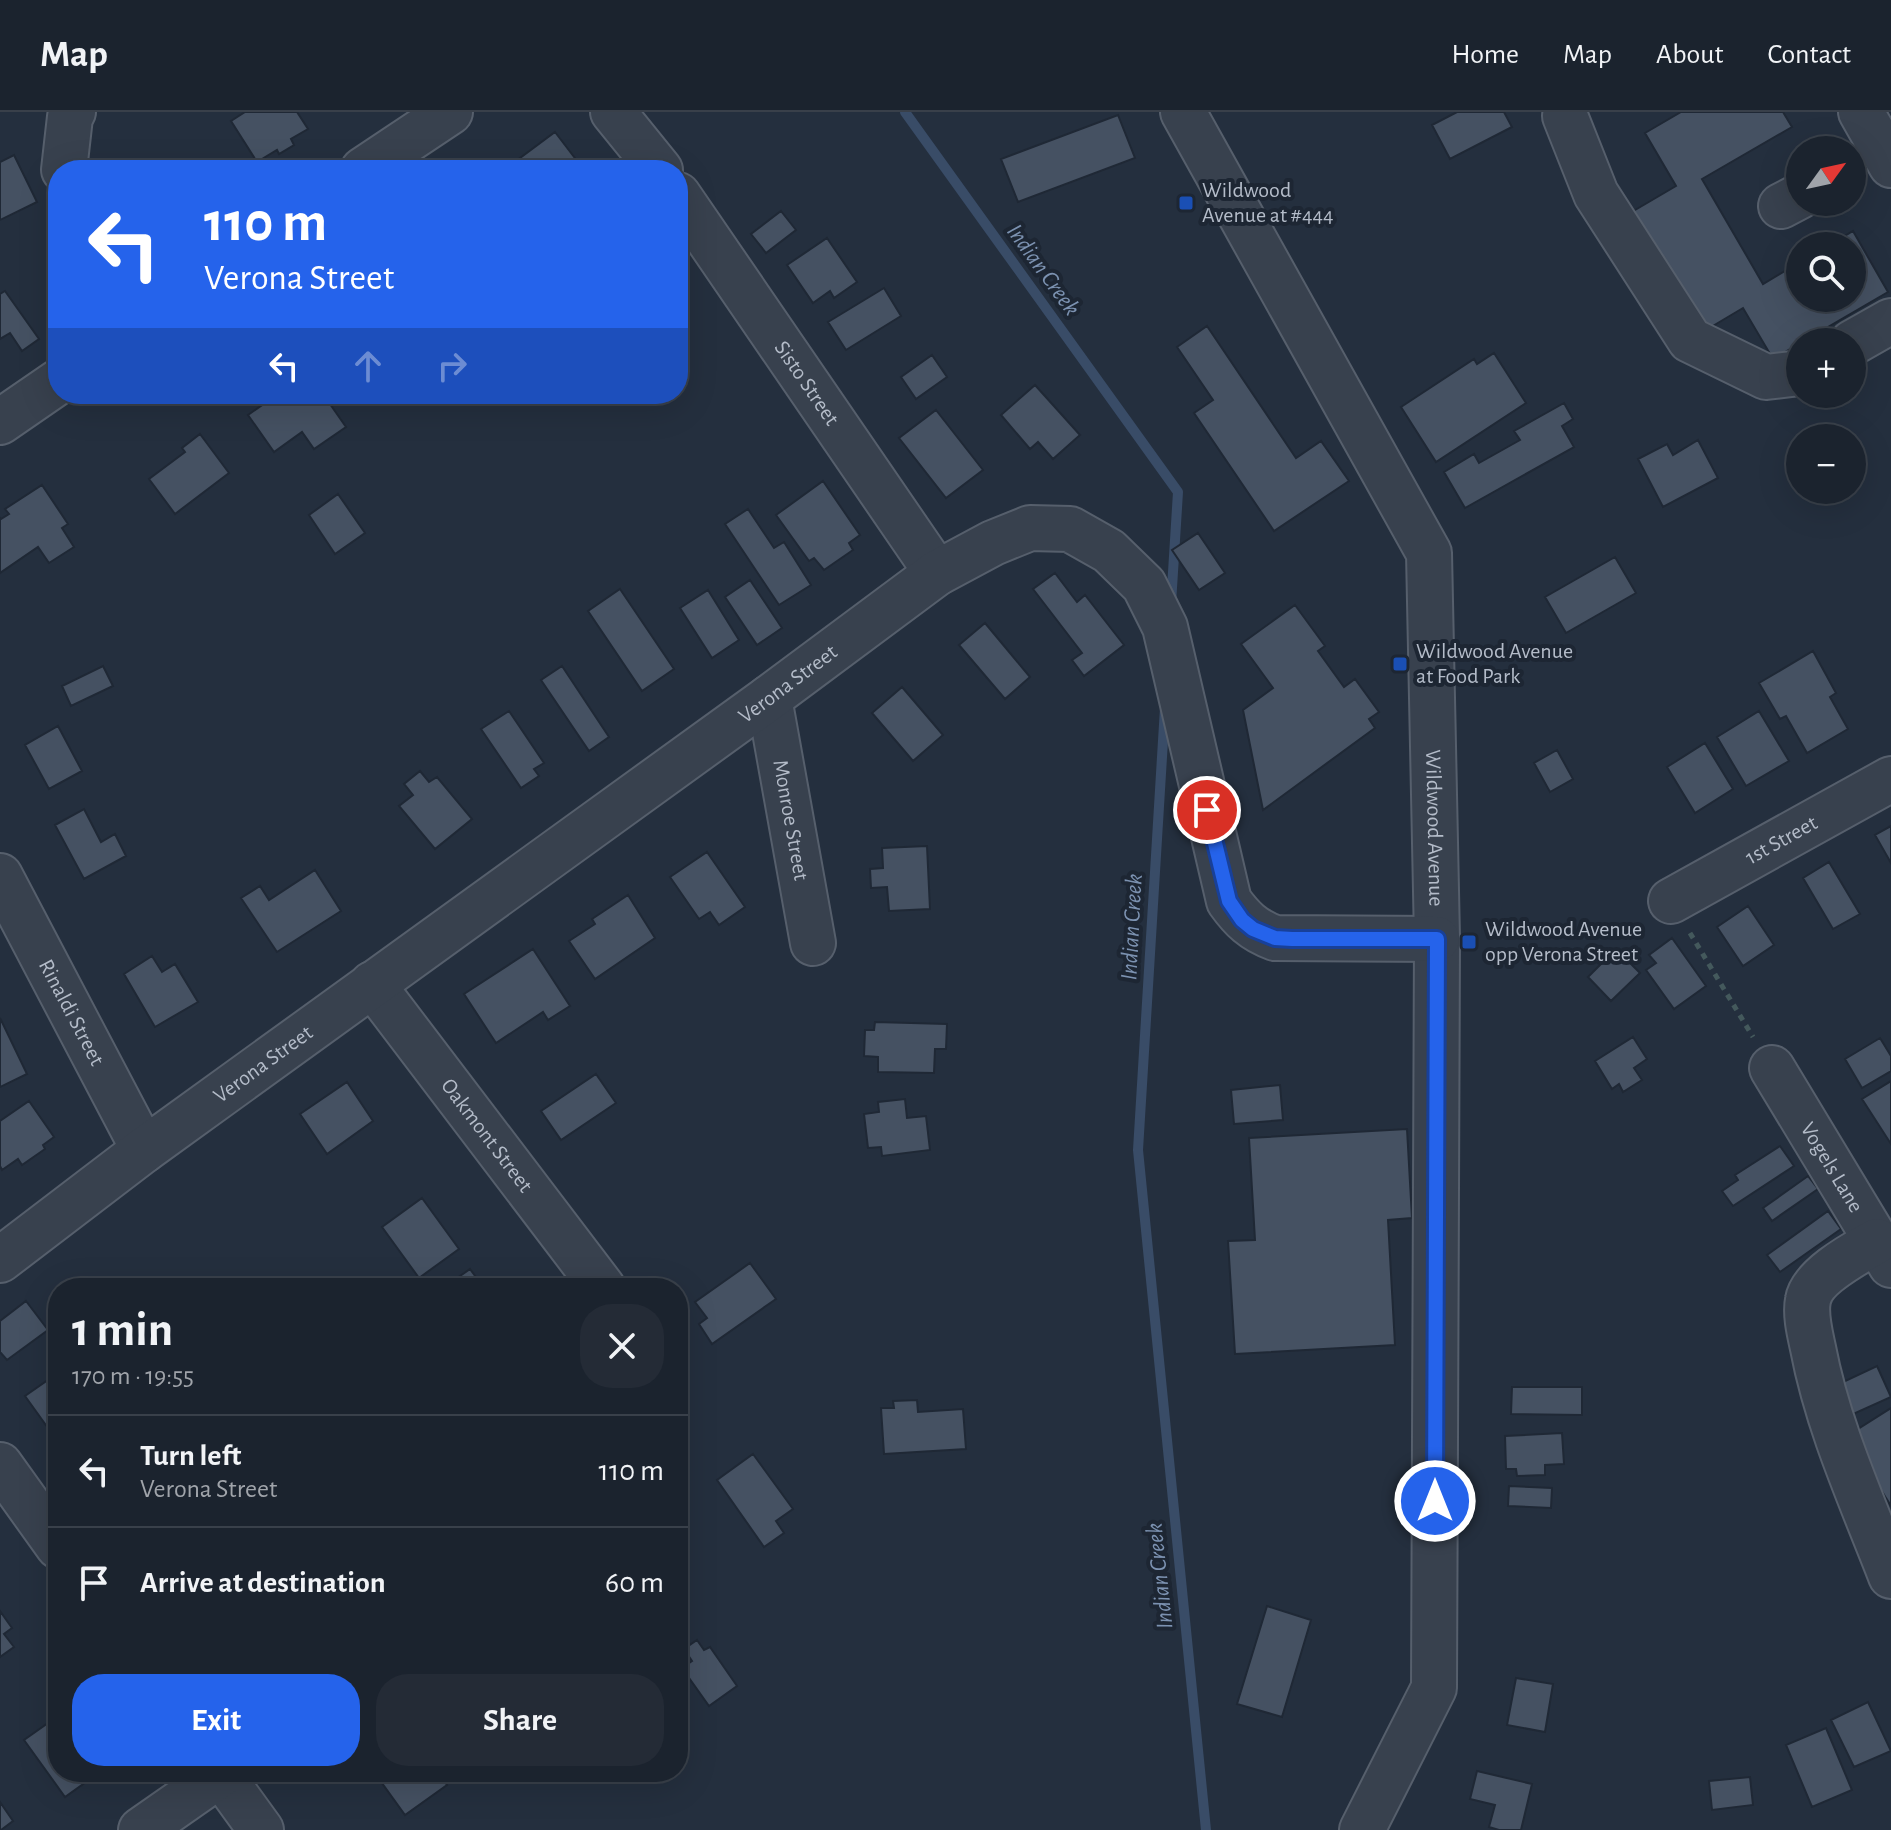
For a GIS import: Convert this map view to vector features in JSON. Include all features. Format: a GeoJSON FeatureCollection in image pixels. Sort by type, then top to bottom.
{"type":"FeatureCollection","features":[{"type":"Feature","properties":{"kind":"street"},"geometry":{"type":"LineString","coordinates":[[65,160],[73,112]]}},
{"type":"Feature","properties":{"kind":"street"},"geometry":{"type":"LineString","coordinates":[[378,160],[450,112]]}},
{"type":"Feature","properties":{"kind":"street"},"geometry":{"type":"LineString","coordinates":[[613,112],[652,160]]}},
{"type":"Feature","properties":{"kind":"street","name":"Wildwood Avenue"},"geometry":{"type":"LineString","coordinates":[[1183,112],[1429,553],[1437,939],[1434,1688],[1362,1830]]}},
{"type":"Feature","properties":{"kind":"street"},"geometry":{"type":"LineString","coordinates":[[1567,113],[1596,194],[1690,340],[1766,377],[1786,375]]}},
{"type":"Feature","properties":{"kind":"street","name":"Sisto Street"},"geometry":{"type":"LineString","coordinates":[[688,210],[937,573]]}},
{"type":"Feature","properties":{"kind":"street"},"geometry":{"type":"LineString","coordinates":[[1866,335],[1891,321]]}},
{"type":"Feature","properties":{"kind":"street"},"geometry":{"type":"LineString","coordinates":[[0,422],[48,389]]}},
{"type":"Feature","properties":{"kind":"street","name":"Verona Street"},"geometry":{"type":"LineString","coordinates":[[0,1260],[144,1150],[937,573],[993,543],[1030,528],[1070,529],[1109,551],[1144,585],[1165,627],[1229,901],[1242,920],[1275,938],[1437,939]]}},
{"type":"Feature","properties":{"kind":"street","name":"Monroe Street"},"geometry":{"type":"LineString","coordinates":[[769,698],[813,943]]}},
{"type":"Feature","properties":{"kind":"street","name":"1st Street"},"geometry":{"type":"LineString","coordinates":[[1671,901],[1891,779]]}},
{"type":"Feature","properties":{"kind":"street","name":"Rinaldi Street"},"geometry":{"type":"LineString","coordinates":[[0,876],[144,1150]]}},
{"type":"Feature","properties":{"kind":"street","name":"Oakmont Street"},"geometry":{"type":"LineString","coordinates":[[372,984],[595,1278]]}},
{"type":"Feature","properties":{"kind":"street","name":"Vogels Lane"},"geometry":{"type":"LineString","coordinates":[[1772,1068],[1884,1253]]}},
{"type":"Feature","properties":{"kind":"street"},"geometry":{"type":"LineString","coordinates":[[1884,1253],[1840,1262],[1819,1281],[1808,1297],[1810,1329],[1827,1407],[1891,1576]]}},
{"type":"Feature","properties":{"kind":"street"},"geometry":{"type":"LineString","coordinates":[[0,1465],[48,1532]]}},
{"type":"Feature","properties":{"kind":"street"},"geometry":{"type":"LineString","coordinates":[[141,1830],[208,1782]]}},
{"type":"Feature","properties":{"kind":"street"},"geometry":{"type":"LineString","coordinates":[[227,1782],[261,1830]]}},
{"type":"Feature","properties":{"kind":"path"},"geometry":{"type":"LineString","coordinates":[[1671,901],[1772,1068]]}},
{"type":"Feature","properties":{"kind":"building"},"geometry":{"type":"Polygon","coordinates":[[[245,112],[297,112],[308,129],[291,139],[294,145],[279,154],[277,150],[256,160],[231,121],[245,112]]]}},
{"type":"Feature","properties":{"kind":"building"},"geometry":{"type":"Polygon","coordinates":[[[1457,112],[1504,112],[1512,127],[1450,159],[1432,125],[1457,112]]]}},
{"type":"Feature","properties":{"kind":"building"},"geometry":{"type":"Polygon","coordinates":[[[1681,112],[1783,112],[1792,127],[1702,179],[1763,284],[1786,270],[1786,312],[1854,312],[1826,328],[1786,328],[1786,351],[1773,359],[1743,308],[1701,333],[1630,213],[1676,186],[1645,133],[1681,112]]]}},
{"type":"Feature","properties":{"kind":"building"},"geometry":{"type":"Polygon","coordinates":[[[1118,115],[1135,158],[1018,202],[1001,159],[1118,115]]]}},
{"type":"Feature","properties":{"kind":"building"},"geometry":{"type":"Polygon","coordinates":[[[555,132],[576,160],[517,160],[555,132]]]}},
{"type":"Feature","properties":{"kind":"building"},"geometry":{"type":"Polygon","coordinates":[[[14,155],[37,202],[0,220],[0,162],[14,155]]]}},
{"type":"Feature","properties":{"kind":"building"},"geometry":{"type":"Polygon","coordinates":[[[781,211],[796,230],[766,253],[751,234],[781,211]]]}},
{"type":"Feature","properties":{"kind":"building"},"geometry":{"type":"Polygon","coordinates":[[[827,238],[857,282],[834,298],[830,291],[813,303],[787,265],[827,238]]]}},
{"type":"Feature","properties":{"kind":"building"},"geometry":{"type":"Polygon","coordinates":[[[1866,254],[1888,292],[1866,305],[1866,254]]]}},
{"type":"Feature","properties":{"kind":"building"},"geometry":{"type":"Polygon","coordinates":[[[884,288],[901,316],[846,350],[828,322],[884,288]]]}},
{"type":"Feature","properties":{"kind":"building"},"geometry":{"type":"Polygon","coordinates":[[[5,291],[39,339],[22,351],[10,333],[0,339],[0,294],[5,291]]]}},
{"type":"Feature","properties":{"kind":"building"},"geometry":{"type":"Polygon","coordinates":[[[1207,326],[1296,458],[1321,441],[1349,481],[1274,531],[1194,413],[1213,400],[1177,347],[1207,326]]]}},
{"type":"Feature","properties":{"kind":"building"},"geometry":{"type":"Polygon","coordinates":[[[1494,353],[1526,403],[1436,462],[1401,407],[1474,359],[1477,364],[1494,353]]]}},
{"type":"Feature","properties":{"kind":"building"},"geometry":{"type":"Polygon","coordinates":[[[932,355],[947,377],[916,399],[901,377],[932,355]]]}},
{"type":"Feature","properties":{"kind":"building"},"geometry":{"type":"Polygon","coordinates":[[[1035,385],[1080,435],[1053,459],[1038,442],[1030,449],[1001,415],[1035,385]]]}},
{"type":"Feature","properties":{"kind":"building"},"geometry":{"type":"Polygon","coordinates":[[[1564,403],[1573,419],[1562,426],[1574,447],[1465,508],[1444,472],[1474,454],[1479,463],[1520,440],[1514,431],[1564,403]]]}},
{"type":"Feature","properties":{"kind":"building"},"geometry":{"type":"Polygon","coordinates":[[[264,404],[330,404],[346,427],[314,449],[302,432],[274,452],[248,415],[264,404]]]}},
{"type":"Feature","properties":{"kind":"building"},"geometry":{"type":"Polygon","coordinates":[[[936,410],[983,470],[946,498],[899,438],[936,410]]]}},
{"type":"Feature","properties":{"kind":"building"},"geometry":{"type":"Polygon","coordinates":[[[200,434],[229,473],[175,514],[149,479],[185,452],[182,448],[200,434]]]}},
{"type":"Feature","properties":{"kind":"building"},"geometry":{"type":"Polygon","coordinates":[[[1698,440],[1718,478],[1663,507],[1638,459],[1667,444],[1673,455],[1698,440]]]}},
{"type":"Feature","properties":{"kind":"building"},"geometry":{"type":"Polygon","coordinates":[[[823,481],[860,535],[849,543],[853,550],[824,570],[814,558],[809,561],[776,515],[823,481]]]}},
{"type":"Feature","properties":{"kind":"building"},"geometry":{"type":"Polygon","coordinates":[[[42,485],[68,524],[62,528],[74,547],[49,563],[38,547],[0,573],[0,518],[9,514],[5,509],[42,485]]]}},
{"type":"Feature","properties":{"kind":"building"},"geometry":{"type":"Polygon","coordinates":[[[338,494],[365,533],[335,554],[309,515],[338,494]]]}},
{"type":"Feature","properties":{"kind":"building"},"geometry":{"type":"Polygon","coordinates":[[[748,509],[774,548],[784,542],[811,585],[779,605],[725,524],[748,509]]]}},
{"type":"Feature","properties":{"kind":"building"},"geometry":{"type":"Polygon","coordinates":[[[1198,533],[1225,573],[1199,590],[1172,550],[1198,533]]]}},
{"type":"Feature","properties":{"kind":"building"},"geometry":{"type":"Polygon","coordinates":[[[1615,557],[1636,593],[1566,633],[1545,597],[1615,557]]]}},
{"type":"Feature","properties":{"kind":"building"},"geometry":{"type":"Polygon","coordinates":[[[1055,573],[1077,602],[1085,595],[1124,645],[1084,676],[1072,660],[1082,653],[1033,589],[1055,573]]]}},
{"type":"Feature","properties":{"kind":"building"},"geometry":{"type":"Polygon","coordinates":[[[750,580],[782,628],[757,645],[725,597],[750,580]]]}},
{"type":"Feature","properties":{"kind":"building"},"geometry":{"type":"Polygon","coordinates":[[[620,589],[674,669],[642,691],[588,611],[620,589]]]}},
{"type":"Feature","properties":{"kind":"building"},"geometry":{"type":"Polygon","coordinates":[[[708,590],[739,640],[712,658],[680,608],[708,590]]]}},
{"type":"Feature","properties":{"kind":"building"},"geometry":{"type":"Polygon","coordinates":[[[1295,605],[1325,646],[1318,651],[1344,687],[1355,679],[1379,712],[1369,719],[1375,728],[1263,810],[1243,710],[1273,688],[1241,644],[1295,605]]]}},
{"type":"Feature","properties":{"kind":"building"},"geometry":{"type":"Polygon","coordinates":[[[985,623],[1030,677],[1005,699],[959,645],[985,623]]]}},
{"type":"Feature","properties":{"kind":"building"},"geometry":{"type":"Polygon","coordinates":[[[1813,651],[1836,693],[1830,697],[1848,729],[1807,753],[1786,716],[1780,719],[1759,683],[1813,651]]]}},
{"type":"Feature","properties":{"kind":"building"},"geometry":{"type":"Polygon","coordinates":[[[103,666],[113,686],[71,706],[62,686],[103,666]]]}},
{"type":"Feature","properties":{"kind":"building"},"geometry":{"type":"Polygon","coordinates":[[[562,666],[609,737],[589,751],[541,680],[562,666]]]}},
{"type":"Feature","properties":{"kind":"building"},"geometry":{"type":"Polygon","coordinates":[[[902,687],[943,735],[913,761],[872,713],[902,687]]]}},
{"type":"Feature","properties":{"kind":"building"},"geometry":{"type":"Polygon","coordinates":[[[509,711],[544,763],[534,769],[539,776],[521,788],[481,729],[509,711]]]}},
{"type":"Feature","properties":{"kind":"building"},"geometry":{"type":"Polygon","coordinates":[[[1759,711],[1789,761],[1746,786],[1717,737],[1759,711]]]}},
{"type":"Feature","properties":{"kind":"building"},"geometry":{"type":"Polygon","coordinates":[[[58,726],[82,771],[49,789],[25,745],[58,726]]]}},
{"type":"Feature","properties":{"kind":"building"},"geometry":{"type":"Polygon","coordinates":[[[1705,743],[1733,789],[1695,813],[1667,767],[1705,743]]]}},
{"type":"Feature","properties":{"kind":"building"},"geometry":{"type":"Polygon","coordinates":[[[1557,750],[1573,779],[1550,792],[1534,763],[1557,750]]]}},
{"type":"Feature","properties":{"kind":"building"},"geometry":{"type":"Polygon","coordinates":[[[420,771],[429,782],[437,777],[472,819],[435,849],[399,806],[413,795],[404,784],[420,771]]]}},
{"type":"Feature","properties":{"kind":"building"},"geometry":{"type":"Polygon","coordinates":[[[84,809],[101,842],[115,834],[126,856],[84,879],[55,825],[84,809]]]}},
{"type":"Feature","properties":{"kind":"building"},"geometry":{"type":"Polygon","coordinates":[[[1891,826],[1891,863],[1875,835],[1891,826]]]}},
{"type":"Feature","properties":{"kind":"building"},"geometry":{"type":"Polygon","coordinates":[[[927,846],[930,909],[889,911],[887,887],[871,888],[870,869],[883,868],[882,848],[927,846]]]}},
{"type":"Feature","properties":{"kind":"building"},"geometry":{"type":"Polygon","coordinates":[[[707,852],[745,907],[719,925],[710,912],[699,919],[670,877],[707,852]]]}},
{"type":"Feature","properties":{"kind":"building"},"geometry":{"type":"Polygon","coordinates":[[[1829,862],[1860,914],[1833,929],[1803,878],[1829,862]]]}},
{"type":"Feature","properties":{"kind":"building"},"geometry":{"type":"Polygon","coordinates":[[[315,870],[341,911],[277,952],[241,898],[260,886],[269,900],[315,870]]]}},
{"type":"Feature","properties":{"kind":"building"},"geometry":{"type":"Polygon","coordinates":[[[628,895],[655,938],[595,979],[569,941],[595,924],[592,919],[628,895]]]}},
{"type":"Feature","properties":{"kind":"building"},"geometry":{"type":"Polygon","coordinates":[[[1748,906],[1774,945],[1743,966],[1717,927],[1748,906]]]}},
{"type":"Feature","properties":{"kind":"building"},"geometry":{"type":"Polygon","coordinates":[[[1672,938],[1706,986],[1674,1009],[1646,970],[1656,963],[1649,955],[1672,938]]]}},
{"type":"Feature","properties":{"kind":"building"},"geometry":{"type":"Polygon","coordinates":[[[533,949],[570,1006],[548,1020],[543,1012],[496,1043],[464,994],[533,949]]]}},
{"type":"Feature","properties":{"kind":"building"},"geometry":{"type":"Polygon","coordinates":[[[1616,949],[1640,973],[1611,1001],[1588,977],[1616,949]]]}},
{"type":"Feature","properties":{"kind":"building"},"geometry":{"type":"Polygon","coordinates":[[[152,956],[162,972],[175,964],[198,1002],[155,1027],[124,974],[152,956]]]}},
{"type":"Feature","properties":{"kind":"building"},"geometry":{"type":"Polygon","coordinates":[[[0,1018],[27,1074],[0,1087],[0,1018]]]}},
{"type":"Feature","properties":{"kind":"building"},"geometry":{"type":"Polygon","coordinates":[[[875,1022],[947,1024],[946,1049],[935,1049],[934,1073],[878,1072],[878,1057],[864,1056],[865,1030],[874,1030],[875,1022]]]}},
{"type":"Feature","properties":{"kind":"building"},"geometry":{"type":"Polygon","coordinates":[[[1633,1037],[1647,1059],[1634,1068],[1642,1080],[1623,1092],[1619,1084],[1612,1089],[1595,1061],[1633,1037]]]}},
{"type":"Feature","properties":{"kind":"building"},"geometry":{"type":"Polygon","coordinates":[[[1880,1038],[1891,1056],[1891,1071],[1862,1088],[1845,1059],[1880,1038]]]}},
{"type":"Feature","properties":{"kind":"building"},"geometry":{"type":"Polygon","coordinates":[[[596,1074],[616,1103],[561,1140],[541,1111],[596,1074]]]}},
{"type":"Feature","properties":{"kind":"building"},"geometry":{"type":"Polygon","coordinates":[[[1891,1081],[1891,1144],[1862,1099],[1891,1081]]]}},
{"type":"Feature","properties":{"kind":"building"},"geometry":{"type":"Polygon","coordinates":[[[347,1082],[373,1121],[327,1154],[300,1114],[347,1082]]]}},
{"type":"Feature","properties":{"kind":"building"},"geometry":{"type":"Polygon","coordinates":[[[1280,1085],[1283,1120],[1234,1124],[1231,1090],[1280,1085]]]}},
{"type":"Feature","properties":{"kind":"building"},"geometry":{"type":"Polygon","coordinates":[[[905,1099],[907,1118],[926,1116],[930,1150],[882,1156],[881,1147],[868,1148],[864,1114],[879,1112],[878,1102],[905,1099]]]}},
{"type":"Feature","properties":{"kind":"building"},"geometry":{"type":"Polygon","coordinates":[[[29,1101],[54,1137],[43,1145],[45,1149],[22,1165],[18,1159],[2,1170],[0,1121],[29,1101]]]}},
{"type":"Feature","properties":{"kind":"building"},"geometry":{"type":"Polygon","coordinates":[[[1407,1129],[1412,1218],[1388,1220],[1395,1345],[1235,1354],[1228,1241],[1255,1240],[1249,1138],[1407,1129]]]}},
{"type":"Feature","properties":{"kind":"building"},"geometry":{"type":"Polygon","coordinates":[[[1780,1146],[1794,1166],[1733,1206],[1722,1191],[1738,1180],[1735,1175],[1780,1146]]]}},
{"type":"Feature","properties":{"kind":"building"},"geometry":{"type":"Polygon","coordinates":[[[1808,1176],[1818,1189],[1772,1221],[1763,1208],[1808,1176]]]}},
{"type":"Feature","properties":{"kind":"building"},"geometry":{"type":"Polygon","coordinates":[[[422,1198],[459,1249],[419,1278],[382,1227],[422,1198]]]}},
{"type":"Feature","properties":{"kind":"building"},"geometry":{"type":"Polygon","coordinates":[[[1828,1211],[1841,1229],[1780,1272],[1767,1255],[1828,1211]]]}},
{"type":"Feature","properties":{"kind":"building"},"geometry":{"type":"Polygon","coordinates":[[[750,1263],[776,1299],[712,1344],[699,1324],[707,1318],[695,1302],[750,1263]]]}},
{"type":"Feature","properties":{"kind":"building"},"geometry":{"type":"Polygon","coordinates":[[[470,1269],[477,1278],[457,1278],[470,1269]]]}},
{"type":"Feature","properties":{"kind":"building"},"geometry":{"type":"Polygon","coordinates":[[[26,1301],[48,1330],[7,1360],[0,1352],[0,1321],[26,1301]]]}},
{"type":"Feature","properties":{"kind":"building"},"geometry":{"type":"Polygon","coordinates":[[[1877,1366],[1891,1397],[1840,1420],[1826,1390],[1877,1366]]]}},
{"type":"Feature","properties":{"kind":"building"},"geometry":{"type":"Polygon","coordinates":[[[48,1380],[48,1428],[25,1396],[48,1380]]]}},
{"type":"Feature","properties":{"kind":"building"},"geometry":{"type":"Polygon","coordinates":[[[1512,1387],[1582,1387],[1582,1415],[1511,1414],[1512,1387]]]}},
{"type":"Feature","properties":{"kind":"building"},"geometry":{"type":"Polygon","coordinates":[[[917,1400],[918,1412],[963,1409],[966,1449],[884,1454],[881,1408],[894,1408],[893,1401],[917,1400]]]}},
{"type":"Feature","properties":{"kind":"building"},"geometry":{"type":"Polygon","coordinates":[[[1891,1408],[1891,1506],[1847,1436],[1891,1408]]]}},
{"type":"Feature","properties":{"kind":"building"},"geometry":{"type":"Polygon","coordinates":[[[1562,1433],[1564,1464],[1545,1465],[1545,1475],[1517,1476],[1516,1469],[1506,1469],[1505,1436],[1562,1433]]]}},
{"type":"Feature","properties":{"kind":"building"},"geometry":{"type":"Polygon","coordinates":[[[753,1454],[793,1509],[776,1521],[784,1533],[764,1547],[717,1480],[753,1454]]]}},
{"type":"Feature","properties":{"kind":"building"},"geometry":{"type":"Polygon","coordinates":[[[1509,1486],[1552,1488],[1551,1508],[1508,1506],[1509,1486]]]}},
{"type":"Feature","properties":{"kind":"building"},"geometry":{"type":"Polygon","coordinates":[[[1267,1606],[1311,1620],[1282,1717],[1237,1704],[1267,1606]]]}},
{"type":"Feature","properties":{"kind":"building"},"geometry":{"type":"Polygon","coordinates":[[[0,1611],[12,1628],[4,1634],[14,1647],[0,1657],[0,1611]]]}},
{"type":"Feature","properties":{"kind":"building"},"geometry":{"type":"Polygon","coordinates":[[[697,1640],[704,1650],[710,1647],[737,1686],[709,1706],[688,1676],[688,1664],[692,1661],[688,1646],[697,1640]]]}},
{"type":"Feature","properties":{"kind":"building"},"geometry":{"type":"Polygon","coordinates":[[[1516,1678],[1553,1684],[1545,1732],[1507,1725],[1516,1678]]]}},
{"type":"Feature","properties":{"kind":"building"},"geometry":{"type":"Polygon","coordinates":[[[1868,1702],[1891,1751],[1854,1767],[1831,1720],[1868,1702]]]}},
{"type":"Feature","properties":{"kind":"building"},"geometry":{"type":"Polygon","coordinates":[[[48,1723],[48,1773],[24,1740],[48,1723]]]}},
{"type":"Feature","properties":{"kind":"building"},"geometry":{"type":"Polygon","coordinates":[[[1826,1728],[1852,1790],[1812,1807],[1786,1745],[1826,1728]]]}},
{"type":"Feature","properties":{"kind":"building"},"geometry":{"type":"Polygon","coordinates":[[[1477,1771],[1532,1784],[1521,1830],[1489,1827],[1495,1805],[1470,1799],[1477,1771]]]}},
{"type":"Feature","properties":{"kind":"building"},"geometry":{"type":"Polygon","coordinates":[[[1750,1777],[1753,1805],[1712,1810],[1709,1781],[1750,1777]]]}},
{"type":"Feature","properties":{"kind":"building"},"geometry":{"type":"Polygon","coordinates":[[[54,1782],[86,1782],[65,1797],[54,1782]]]}},
{"type":"Feature","properties":{"kind":"building"},"geometry":{"type":"Polygon","coordinates":[[[381,1782],[445,1782],[447,1785],[405,1815],[381,1782]]]}},
{"type":"Feature","properties":{"kind":"building"},"geometry":{"type":"Polygon","coordinates":[[[0,1802],[13,1821],[1,1830],[0,1830],[0,1802]]]}},
{"type":"Feature","properties":{"kind":"waterway","name":"Indian Creek"},"geometry":{"type":"LineString","coordinates":[[905,112],[1178,492],[1171,604]]}},
{"type":"Feature","properties":{"kind":"waterway","name":"Indian Creek"},"geometry":{"type":"LineString","coordinates":[[1165,708],[1138,1150],[1206,1830]]}},
{"type":"Feature","properties":{"kind":"place","name":"Wildwood Avenue at #444"},"geometry":{"type":"Point","coordinates":[1186,203]}},
{"type":"Feature","properties":{"kind":"place","name":"Wildwood Avenue at Food Park"},"geometry":{"type":"Point","coordinates":[1400,664]}},
{"type":"Feature","properties":{"kind":"place","name":"Wildwood Avenue opp Verona Street"},"geometry":{"type":"Point","coordinates":[1469,942]}},
{"type":"Feature","properties":{"kind":"route"},"geometry":{"type":"LineString","coordinates":[[1207,810],[1229,901],[1242,920],[1253,929],[1275,938],[1292,939],[1437,939],[1435,1501]]}}]}
